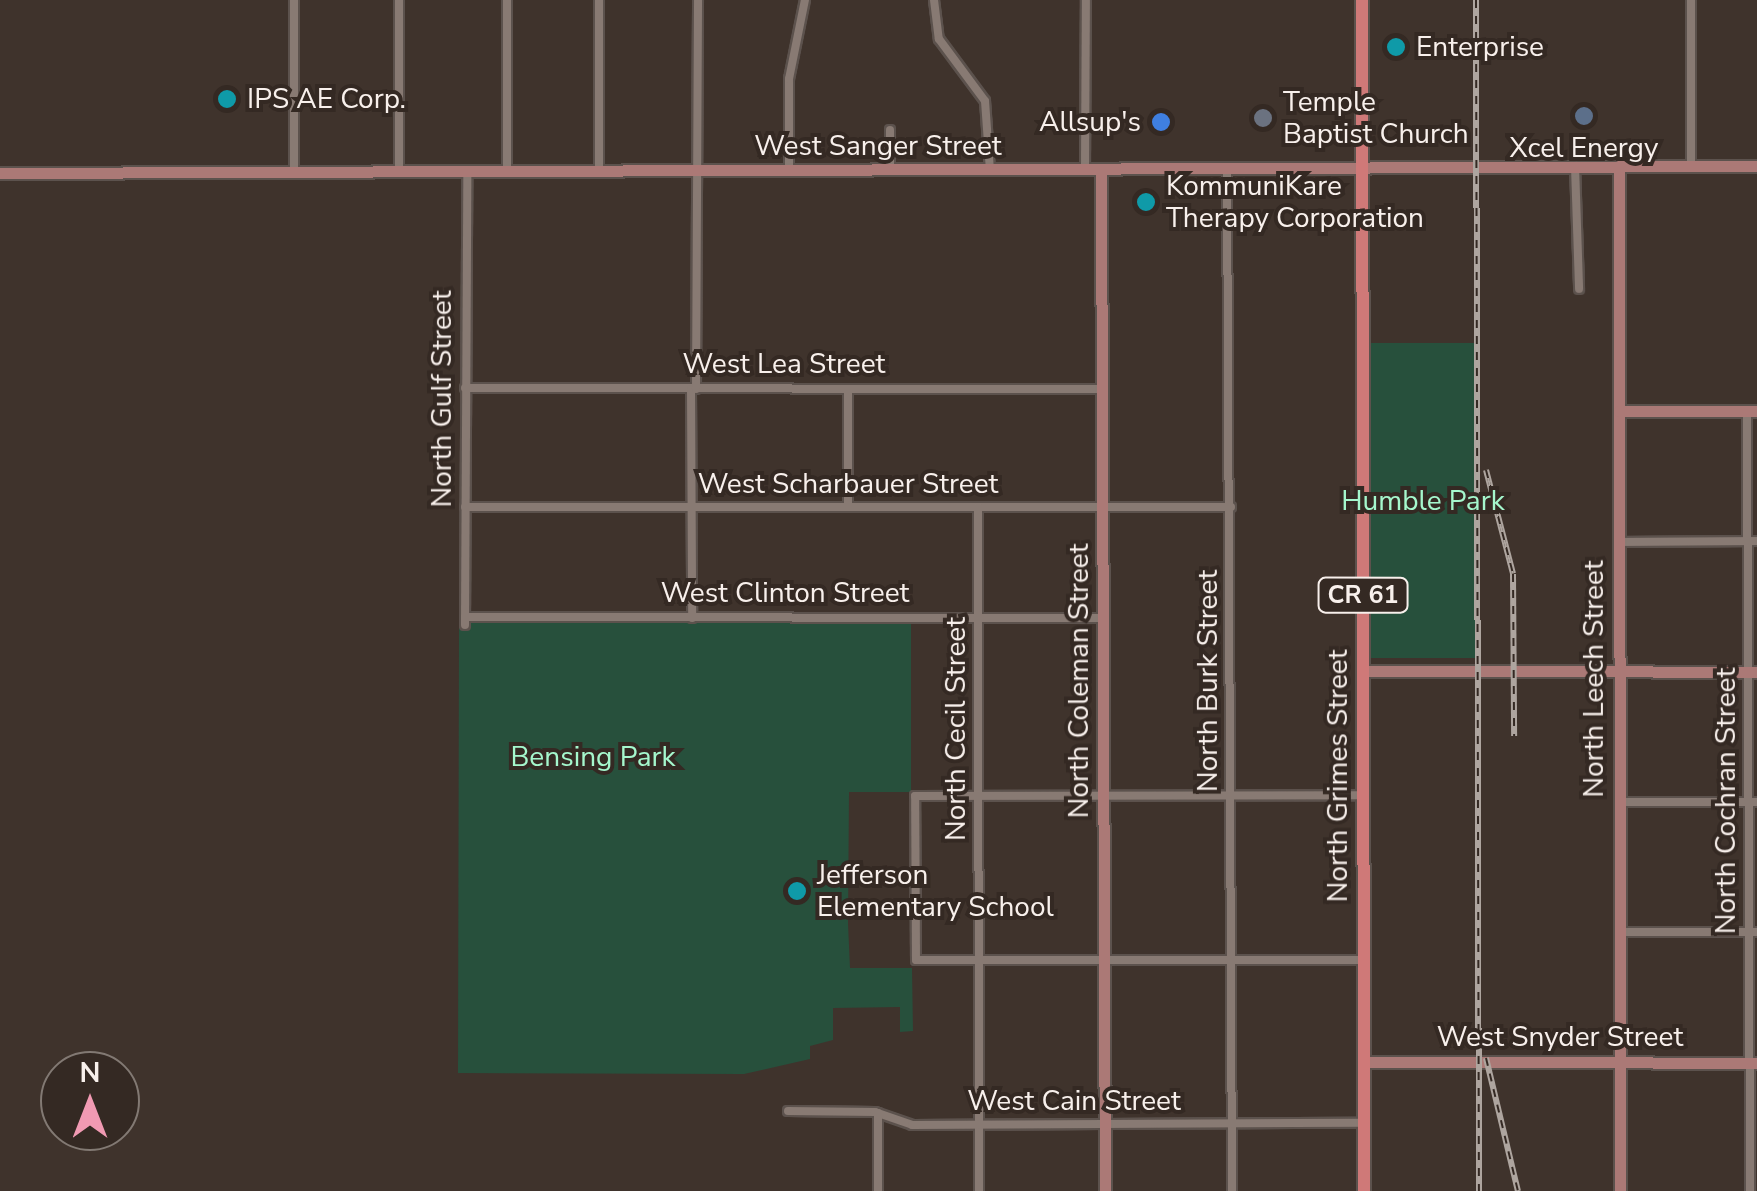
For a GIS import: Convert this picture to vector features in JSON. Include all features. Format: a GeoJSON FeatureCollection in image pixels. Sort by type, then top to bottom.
{"type":"FeatureCollection","features":[{"type":"Feature","properties":{"kind":"main road","name":"North Grimes Street"},"geometry":{"type":"LineString","coordinates":[[1362,0],[1364,1191]]}},
{"type":"Feature","properties":{"kind":"street"},"geometry":{"type":"LineString","coordinates":[[294,0],[294,172]]}},
{"type":"Feature","properties":{"kind":"street"},"geometry":{"type":"LineString","coordinates":[[398,172],[399,0]]}},
{"type":"Feature","properties":{"kind":"street"},"geometry":{"type":"LineString","coordinates":[[506,172],[507,0]]}},
{"type":"Feature","properties":{"kind":"street"},"geometry":{"type":"LineString","coordinates":[[599,0],[599,172]]}},
{"type":"Feature","properties":{"kind":"street"},"geometry":{"type":"LineString","coordinates":[[692,618],[698,0]]}},
{"type":"Feature","properties":{"kind":"street"},"geometry":{"type":"LineString","coordinates":[[789,172],[789,79],[805,0]]}},
{"type":"Feature","properties":{"kind":"street"},"geometry":{"type":"LineString","coordinates":[[934,0],[944,50],[985,101],[990,171]]}},
{"type":"Feature","properties":{"kind":"street"},"geometry":{"type":"LineString","coordinates":[[1085,171],[1086,0]]}},
{"type":"Feature","properties":{"kind":"street"},"geometry":{"type":"LineString","coordinates":[[1691,0],[1692,166]]}},
{"type":"Feature","properties":{"kind":"street"},"geometry":{"type":"LineString","coordinates":[[890,130],[890,172]]}},
{"type":"Feature","properties":{"kind":"street"},"geometry":{"type":"LineString","coordinates":[[1575,166],[1579,289]]}},
{"type":"Feature","properties":{"kind":"street","name":"North Leech Street"},"geometry":{"type":"LineString","coordinates":[[1619,166],[1620,1191]]}},
{"type":"Feature","properties":{"kind":"street","name":"West Sanger Street"},"geometry":{"type":"LineString","coordinates":[[0,173],[1101,172],[1757,166]]}},
{"type":"Feature","properties":{"kind":"street","name":"North Burk Street"},"geometry":{"type":"LineString","coordinates":[[1227,170],[1232,1191]]}},
{"type":"Feature","properties":{"kind":"street","name":"North Gulf Street"},"geometry":{"type":"LineString","coordinates":[[465,621],[467,172]]}},
{"type":"Feature","properties":{"kind":"street","name":"North Coleman Street"},"geometry":{"type":"LineString","coordinates":[[1101,172],[1105,1191]]}},
{"type":"Feature","properties":{"kind":"street","name":"West Lea Street"},"geometry":{"type":"LineString","coordinates":[[464,388],[1103,389]]}},
{"type":"Feature","properties":{"kind":"street"},"geometry":{"type":"LineString","coordinates":[[848,389],[848,506]]}},
{"type":"Feature","properties":{"kind":"street"},"geometry":{"type":"LineString","coordinates":[[1619,411],[1752,411]]}},
{"type":"Feature","properties":{"kind":"street","name":"North Cochran Street"},"geometry":{"type":"LineString","coordinates":[[1750,1191],[1754,1063],[1752,411]]}},
{"type":"Feature","properties":{"kind":"street","name":"West Scharbauer Street"},"geometry":{"type":"LineString","coordinates":[[465,507],[1231,507]]}},
{"type":"Feature","properties":{"kind":"street","name":"North Cecil Street"},"geometry":{"type":"LineString","coordinates":[[978,507],[980,1191]]}},
{"type":"Feature","properties":{"kind":"street"},"geometry":{"type":"LineString","coordinates":[[1618,542],[1752,541]]}},
{"type":"Feature","properties":{"kind":"street","name":"West Clinton Street"},"geometry":{"type":"LineString","coordinates":[[465,621],[1104,618]]}},
{"type":"Feature","properties":{"kind":"street"},"geometry":{"type":"LineString","coordinates":[[1363,670],[1752,672]]}},
{"type":"Feature","properties":{"kind":"street"},"geometry":{"type":"LineString","coordinates":[[1363,795],[916,796],[916,960],[1363,960]]}},
{"type":"Feature","properties":{"kind":"street"},"geometry":{"type":"LineString","coordinates":[[1620,802],[1753,802]]}},
{"type":"Feature","properties":{"kind":"street"},"geometry":{"type":"LineString","coordinates":[[1621,932],[1752,932]]}},
{"type":"Feature","properties":{"kind":"street","name":"West Snyder Street"},"geometry":{"type":"LineString","coordinates":[[1363,1062],[1754,1063]]}},
{"type":"Feature","properties":{"kind":"street","name":"West Cain Street"},"geometry":{"type":"LineString","coordinates":[[788,1111],[878,1112],[912,1125],[1364,1123]]}},
{"type":"Feature","properties":{"kind":"street"},"geometry":{"type":"LineString","coordinates":[[878,1112],[878,1191]]}},
{"type":"Feature","properties":{"kind":"green space","name":"Humble Park"},"geometry":{"type":"Polygon","coordinates":[[[1369,343],[1477,343],[1477,658],[1369,658],[1369,343]]]}},
{"type":"Feature","properties":{"kind":"green space","name":"Bensing Park"},"geometry":{"type":"Polygon","coordinates":[[[459,623],[911,623],[911,792],[849,792],[848,923],[850,968],[912,968],[913,1031],[900,1032],[900,1007],[833,1008],[833,1040],[810,1046],[810,1059],[744,1074],[458,1073],[459,623]]]}},
{"type":"Feature","properties":{"kind":"railway"},"geometry":{"type":"LineString","coordinates":[[1476,0],[1479,1191]]}},
{"type":"Feature","properties":{"kind":"railway"},"geometry":{"type":"LineString","coordinates":[[1486,470],[1513,574],[1514,736]]}},
{"type":"Feature","properties":{"kind":"railway"},"geometry":{"type":"LineString","coordinates":[[1486,1058],[1518,1191]]}},
{"type":"Feature","properties":{"kind":"place","name":"Enterprise"},"geometry":{"type":"Point","coordinates":[1396,47]}},
{"type":"Feature","properties":{"kind":"place","name":"IPS AE Corp."},"geometry":{"type":"Point","coordinates":[227,99]}},
{"type":"Feature","properties":{"kind":"place","name":"Xcel Energy"},"geometry":{"type":"Point","coordinates":[1584,116]}},
{"type":"Feature","properties":{"kind":"place","name":"Temple Baptist Church"},"geometry":{"type":"Point","coordinates":[1263,118]}},
{"type":"Feature","properties":{"kind":"place","name":"Allsup's"},"geometry":{"type":"Point","coordinates":[1161,122]}},
{"type":"Feature","properties":{"kind":"place","name":"KommuniKare Therapy Corporation"},"geometry":{"type":"Point","coordinates":[1146,202]}},
{"type":"Feature","properties":{"kind":"place","name":"Jefferson Elementary School"},"geometry":{"type":"Point","coordinates":[797,891]}}]}
